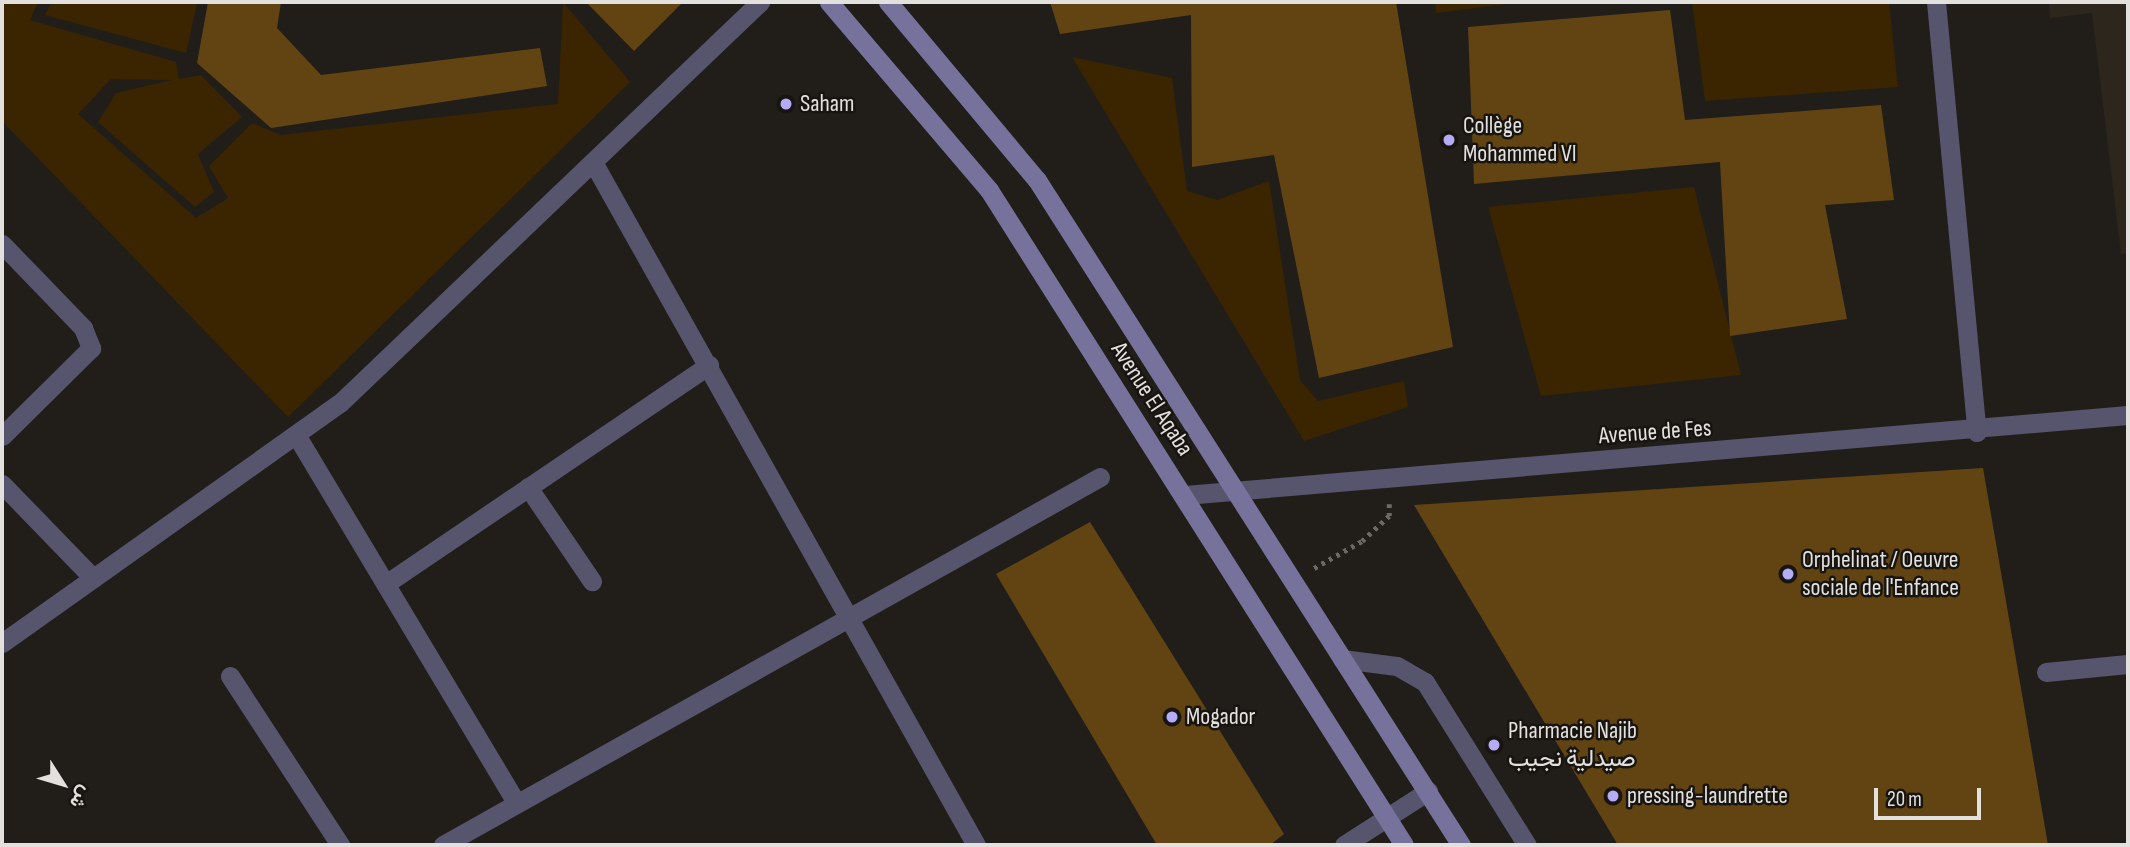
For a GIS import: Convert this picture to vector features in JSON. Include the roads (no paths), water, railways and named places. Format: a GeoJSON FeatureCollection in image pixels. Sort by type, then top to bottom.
{"type":"FeatureCollection","features":[{"type":"Feature","properties":{"kind":"main road","name":"Avenue El Aqaba"},"geometry":{"type":"LineString","coordinates":[[829,2],[989,190],[1185,495],[1404,845]]}},
{"type":"Feature","properties":{"kind":"main road","name":"Avenue El Aqaba"},"geometry":{"type":"LineString","coordinates":[[888,2],[1037,180],[1461,845]]}},
{"type":"Feature","properties":{"kind":"street"},"geometry":{"type":"LineString","coordinates":[[2,643],[298,438],[760,2]]}},
{"type":"Feature","properties":{"kind":"street"},"geometry":{"type":"LineString","coordinates":[[1936,2],[1977,432]]}},
{"type":"Feature","properties":{"kind":"street"},"geometry":{"type":"LineString","coordinates":[[593,162],[854,620],[976,845]]}},
{"type":"Feature","properties":{"kind":"street"},"geometry":{"type":"LineString","coordinates":[[2,244],[83,328],[91,348],[2,436]]}},
{"type":"Feature","properties":{"kind":"street"},"geometry":{"type":"LineString","coordinates":[[387,583],[709,365]]}},
{"type":"Feature","properties":{"kind":"street","name":"Avenue de Fes"},"geometry":{"type":"LineString","coordinates":[[1185,495],[1388,476],[1977,432],[2128,415]]}},
{"type":"Feature","properties":{"kind":"street"},"geometry":{"type":"LineString","coordinates":[[298,438],[516,803]]}},
{"type":"Feature","properties":{"kind":"street"},"geometry":{"type":"LineString","coordinates":[[443,845],[854,620],[1100,477]]}},
{"type":"Feature","properties":{"kind":"street"},"geometry":{"type":"LineString","coordinates":[[2,484],[93,578]]}},
{"type":"Feature","properties":{"kind":"street"},"geometry":{"type":"LineString","coordinates":[[528,487],[592,581]]}},
{"type":"Feature","properties":{"kind":"street"},"geometry":{"type":"LineString","coordinates":[[1342,659],[1397,666],[1425,682],[1527,845]]}},
{"type":"Feature","properties":{"kind":"street"},"geometry":{"type":"LineString","coordinates":[[2046,672],[2128,664]]}},
{"type":"Feature","properties":{"kind":"street"},"geometry":{"type":"LineString","coordinates":[[230,676],[340,845]]}},
{"type":"Feature","properties":{"kind":"street"},"geometry":{"type":"LineString","coordinates":[[1344,845],[1428,791]]}},
{"type":"Feature","properties":{"kind":"place","name":"Saham"},"geometry":{"type":"Point","coordinates":[786,104]}},
{"type":"Feature","properties":{"kind":"place","name":"Collège Mohammed VI"},"geometry":{"type":"Point","coordinates":[1449,140]}},
{"type":"Feature","properties":{"kind":"place","name":"Orphelinat / Oeuvre sociale de l'Enfance"},"geometry":{"type":"Point","coordinates":[1788,574]}},
{"type":"Feature","properties":{"kind":"place","name":"Mogador"},"geometry":{"type":"Point","coordinates":[1172,717]}},
{"type":"Feature","properties":{"kind":"place","name":"Pharmacie Najib صيدلية نجيب"},"geometry":{"type":"Point","coordinates":[1494,745]}},
{"type":"Feature","properties":{"kind":"place","name":"pressing-laundrette"},"geometry":{"type":"Point","coordinates":[1613,796]}}]}
